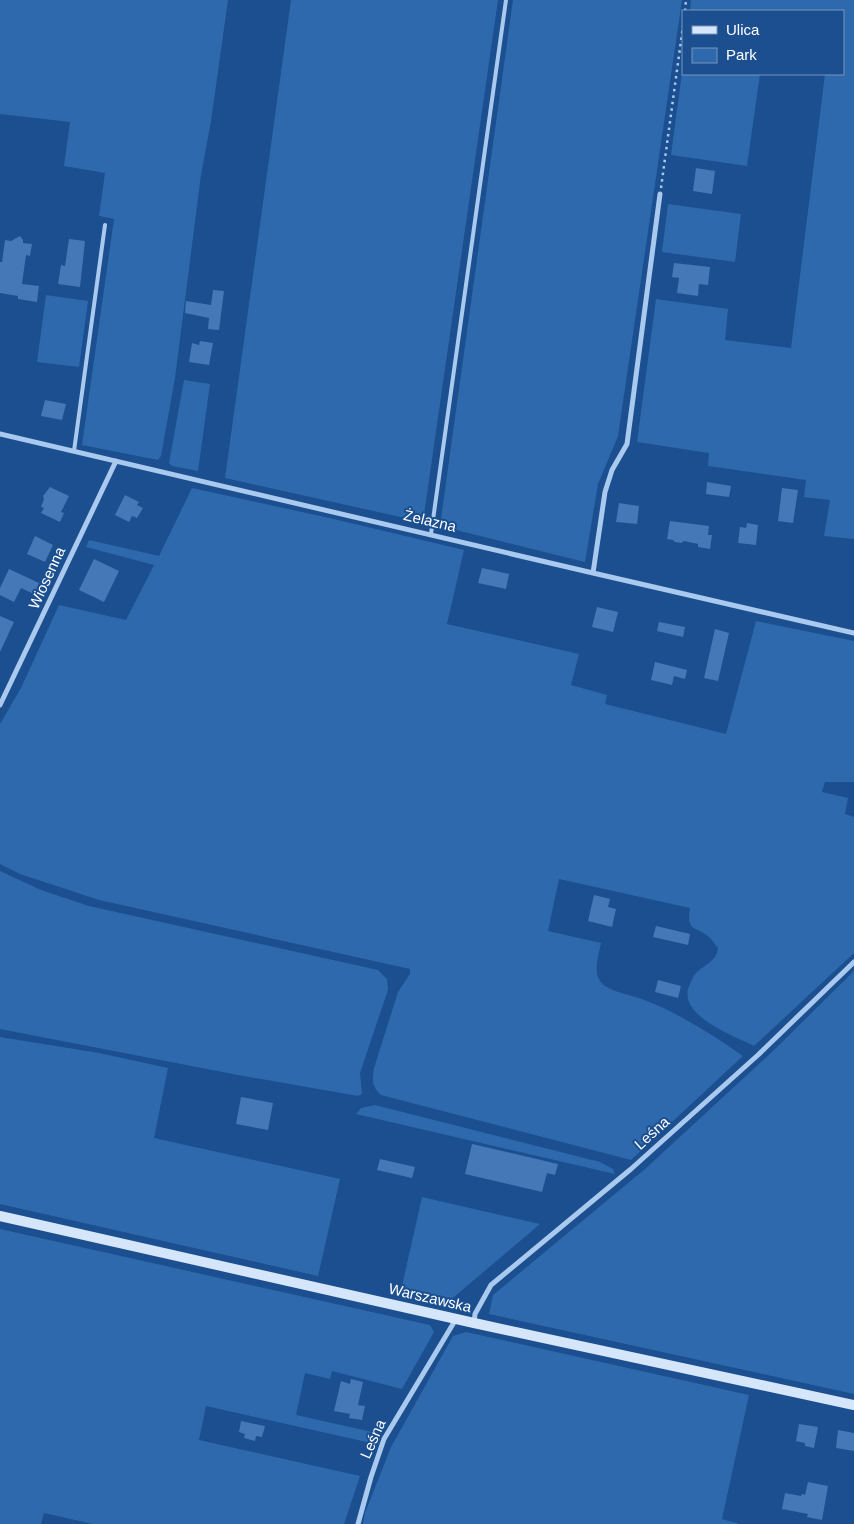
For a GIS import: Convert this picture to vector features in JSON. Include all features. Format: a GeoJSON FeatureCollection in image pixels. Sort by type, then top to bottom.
{"type":"FeatureCollection","features":[{"type":"Feature","properties":{"kind":"street"},"geometry":{"type":"LineString","coordinates":[[593,573],[608,480],[627,444],[660,194]]}},
{"type":"Feature","properties":{"kind":"street","name":"Żelazna"},"geometry":{"type":"LineString","coordinates":[[0,434],[854,633]]}},
{"type":"Feature","properties":{"kind":"street","name":"Wiosenna"},"geometry":{"type":"LineString","coordinates":[[0,705],[116,461]]}},
{"type":"Feature","properties":{"kind":"street","name":"Leśna"},"geometry":{"type":"LineString","coordinates":[[474,1323],[475,1314],[491,1285],[631,1169],[758,1055],[854,962]]}},
{"type":"Feature","properties":{"kind":"street","name":"Warszawska"},"geometry":{"type":"LineString","coordinates":[[0,1216],[474,1323],[854,1405]]}},
{"type":"Feature","properties":{"kind":"street","name":"Leśna"},"geometry":{"type":"LineString","coordinates":[[358,1524],[384,1439],[456,1319]]}},
{"type":"Feature","properties":{"kind":"lane"},"geometry":{"type":"LineString","coordinates":[[431,534],[506,0]]}},
{"type":"Feature","properties":{"kind":"lane"},"geometry":{"type":"LineString","coordinates":[[74,451],[104,225]]}},
{"type":"Feature","properties":{"kind":"path"},"geometry":{"type":"LineString","coordinates":[[660,194],[682,33]]}},
{"type":"Feature","properties":{"kind":"green space"},"geometry":{"type":"Polygon","coordinates":[[[0,0],[228,0],[211,121],[201,175],[175,378],[161,456],[158,460],[82,445],[114,219],[99,216],[105,173],[64,166],[70,122],[0,114],[0,0]]]}},
{"type":"Feature","properties":{"kind":"green space"},"geometry":{"type":"Polygon","coordinates":[[[291,0],[498,0],[423,522],[225,478],[291,0]]]}},
{"type":"Feature","properties":{"kind":"green space"},"geometry":{"type":"Polygon","coordinates":[[[513,0],[682,0],[618,436],[598,484],[585,562],[440,526],[513,0]]]}},
{"type":"Feature","properties":{"kind":"green space"},"geometry":{"type":"Polygon","coordinates":[[[691,0],[854,0],[854,539],[824,536],[830,500],[804,497],[806,480],[708,466],[709,453],[637,442],[656,299],[728,309],[725,340],[791,348],[825,75],[844,75],[844,10],[690,10],[691,0]]]}},
{"type":"Feature","properties":{"kind":"green space"},"geometry":{"type":"Polygon","coordinates":[[[682,72],[682,75],[760,75],[747,166],[671,155],[682,72]]]}},
{"type":"Feature","properties":{"kind":"green space"},"geometry":{"type":"Polygon","coordinates":[[[668,204],[741,214],[735,262],[662,252],[668,204]]]}},
{"type":"Feature","properties":{"kind":"green space"},"geometry":{"type":"Polygon","coordinates":[[[46,295],[88,301],[79,367],[37,362],[46,295]]]}},
{"type":"Feature","properties":{"kind":"green space"},"geometry":{"type":"Polygon","coordinates":[[[184,380],[210,384],[198,471],[172,466],[169,463],[184,380]]]}},
{"type":"Feature","properties":{"kind":"green space"},"geometry":{"type":"Polygon","coordinates":[[[192,488],[464,550],[447,624],[579,654],[571,685],[607,695],[605,704],[726,734],[756,621],[854,641],[854,782],[825,782],[822,792],[848,798],[845,814],[854,817],[854,953],[754,1046],[710,1024],[691,1007],[688,997],[691,981],[696,973],[713,960],[718,948],[705,934],[693,928],[689,921],[690,908],[559,879],[548,931],[601,943],[597,972],[603,984],[613,990],[642,999],[682,1017],[743,1056],[631,1160],[381,1095],[373,1083],[374,1068],[398,992],[410,974],[410,969],[99,900],[20,874],[0,864],[0,724],[21,688],[59,605],[126,620],[154,565],[86,547],[89,540],[159,556],[192,488]]]}},
{"type":"Feature","properties":{"kind":"green space"},"geometry":{"type":"Polygon","coordinates":[[[0,871],[41,890],[89,906],[378,970],[387,979],[388,990],[360,1073],[362,1094],[358,1096],[238,1075],[0,1029],[0,871]]]}},
{"type":"Feature","properties":{"kind":"green space"},"geometry":{"type":"Polygon","coordinates":[[[854,971],[854,1394],[489,1314],[493,1295],[645,1169],[772,1052],[854,971]]]}},
{"type":"Feature","properties":{"kind":"green space"},"geometry":{"type":"Polygon","coordinates":[[[0,1037],[99,1053],[168,1068],[154,1138],[340,1179],[318,1276],[0,1204],[0,1037]]]}},
{"type":"Feature","properties":{"kind":"green space"},"geometry":{"type":"Polygon","coordinates":[[[375,1105],[600,1162],[613,1169],[615,1174],[356,1114],[361,1108],[375,1105]]]}},
{"type":"Feature","properties":{"kind":"green space"},"geometry":{"type":"Polygon","coordinates":[[[422,1197],[540,1224],[454,1297],[438,1304],[400,1295],[422,1197]]]}},
{"type":"Feature","properties":{"kind":"green space"},"geometry":{"type":"Polygon","coordinates":[[[0,1229],[430,1325],[434,1332],[402,1389],[332,1371],[330,1379],[305,1373],[296,1415],[377,1433],[371,1443],[206,1406],[199,1440],[360,1476],[344,1524],[93,1524],[44,1513],[41,1524],[0,1524],[0,1229]]]}},
{"type":"Feature","properties":{"kind":"green space"},"geometry":{"type":"Polygon","coordinates":[[[466,1332],[749,1395],[722,1519],[740,1524],[363,1524],[365,1513],[391,1447],[453,1336],[466,1332]]]}},
{"type":"Feature","properties":{"kind":"building"},"geometry":{"type":"Polygon","coordinates":[[[696,168],[715,171],[712,194],[693,191],[696,168]]]}},
{"type":"Feature","properties":{"kind":"building"},"geometry":{"type":"Polygon","coordinates":[[[20,236],[23,243],[32,244],[30,256],[26,255],[22,284],[39,286],[37,302],[18,299],[18,296],[0,293],[0,262],[2,262],[5,240],[11,241],[20,236]]]}},
{"type":"Feature","properties":{"kind":"building"},"geometry":{"type":"Polygon","coordinates":[[[69,239],[85,241],[80,287],[58,284],[61,265],[65,266],[69,239]]]}},
{"type":"Feature","properties":{"kind":"building"},"geometry":{"type":"Polygon","coordinates":[[[674,263],[710,267],[708,285],[699,284],[698,296],[677,293],[679,278],[672,277],[674,263]]]}},
{"type":"Feature","properties":{"kind":"building"},"geometry":{"type":"Polygon","coordinates":[[[213,290],[224,291],[219,330],[208,329],[209,318],[185,313],[186,301],[211,305],[213,290]]]}},
{"type":"Feature","properties":{"kind":"building"},"geometry":{"type":"Polygon","coordinates":[[[200,341],[213,343],[209,365],[189,362],[192,343],[199,345],[200,341]]]}},
{"type":"Feature","properties":{"kind":"building"},"geometry":{"type":"Polygon","coordinates":[[[45,400],[66,404],[62,420],[41,416],[45,400]]]}},
{"type":"Feature","properties":{"kind":"building"},"geometry":{"type":"Polygon","coordinates":[[[707,482],[731,486],[729,497],[706,494],[707,482]]]}},
{"type":"Feature","properties":{"kind":"building"},"geometry":{"type":"Polygon","coordinates":[[[50,487],[69,496],[61,512],[64,513],[60,522],[41,513],[44,508],[41,507],[44,499],[43,496],[50,487]]]}},
{"type":"Feature","properties":{"kind":"building"},"geometry":{"type":"Polygon","coordinates":[[[782,488],[798,490],[793,523],[778,521],[782,488]]]}},
{"type":"Feature","properties":{"kind":"building"},"geometry":{"type":"Polygon","coordinates":[[[125,495],[139,502],[137,505],[143,508],[137,518],[132,516],[129,522],[115,515],[125,495]]]}},
{"type":"Feature","properties":{"kind":"building"},"geometry":{"type":"Polygon","coordinates":[[[619,503],[639,506],[637,524],[616,522],[619,503]]]}},
{"type":"Feature","properties":{"kind":"building"},"geometry":{"type":"Polygon","coordinates":[[[670,521],[709,526],[708,535],[712,535],[710,549],[698,547],[698,544],[684,541],[681,543],[667,539],[670,521]]]}},
{"type":"Feature","properties":{"kind":"building"},"geometry":{"type":"Polygon","coordinates":[[[747,523],[758,525],[756,545],[738,543],[740,527],[746,528],[747,523]]]}},
{"type":"Feature","properties":{"kind":"building"},"geometry":{"type":"Polygon","coordinates":[[[35,536],[53,545],[45,562],[27,554],[35,536]]]}},
{"type":"Feature","properties":{"kind":"building"},"geometry":{"type":"Polygon","coordinates":[[[94,559],[119,571],[104,602],[79,590],[94,559]]]}},
{"type":"Feature","properties":{"kind":"building"},"geometry":{"type":"Polygon","coordinates":[[[482,568],[509,574],[506,589],[478,583],[482,568]]]}},
{"type":"Feature","properties":{"kind":"building"},"geometry":{"type":"Polygon","coordinates":[[[9,569],[39,583],[34,594],[21,588],[14,602],[0,595],[0,588],[9,569]]]}},
{"type":"Feature","properties":{"kind":"building"},"geometry":{"type":"Polygon","coordinates":[[[597,607],[618,612],[613,632],[592,627],[597,607]]]}},
{"type":"Feature","properties":{"kind":"building"},"geometry":{"type":"Polygon","coordinates":[[[0,616],[14,622],[0,652],[0,616]]]}},
{"type":"Feature","properties":{"kind":"building"},"geometry":{"type":"Polygon","coordinates":[[[659,622],[685,627],[683,637],[657,631],[659,622]]]}},
{"type":"Feature","properties":{"kind":"building"},"geometry":{"type":"Polygon","coordinates":[[[715,629],[729,633],[718,681],[704,678],[715,629]]]}},
{"type":"Feature","properties":{"kind":"building"},"geometry":{"type":"Polygon","coordinates":[[[655,662],[687,670],[685,679],[674,676],[672,685],[651,680],[655,662]]]}},
{"type":"Feature","properties":{"kind":"building"},"geometry":{"type":"Polygon","coordinates":[[[594,895],[610,899],[608,907],[616,909],[612,927],[588,921],[594,895]]]}},
{"type":"Feature","properties":{"kind":"building"},"geometry":{"type":"Polygon","coordinates":[[[656,926],[690,934],[688,945],[653,937],[656,926]]]}},
{"type":"Feature","properties":{"kind":"building"},"geometry":{"type":"Polygon","coordinates":[[[658,980],[681,986],[678,998],[655,992],[658,980]]]}},
{"type":"Feature","properties":{"kind":"building"},"geometry":{"type":"Polygon","coordinates":[[[241,1097],[273,1103],[268,1130],[236,1124],[241,1097]]]}},
{"type":"Feature","properties":{"kind":"building"},"geometry":{"type":"Polygon","coordinates":[[[472,1144],[558,1164],[555,1175],[547,1173],[542,1192],[465,1174],[472,1144]]]}},
{"type":"Feature","properties":{"kind":"building"},"geometry":{"type":"Polygon","coordinates":[[[380,1159],[415,1167],[412,1178],[377,1170],[380,1159]]]}},
{"type":"Feature","properties":{"kind":"building"},"geometry":{"type":"Polygon","coordinates":[[[351,1379],[363,1382],[358,1405],[365,1406],[362,1420],[349,1418],[350,1414],[334,1411],[341,1381],[350,1384],[351,1379]]]}},
{"type":"Feature","properties":{"kind":"building"},"geometry":{"type":"Polygon","coordinates":[[[241,1421],[265,1426],[262,1437],[256,1436],[255,1441],[244,1438],[245,1434],[239,1432],[241,1421]]]}},
{"type":"Feature","properties":{"kind":"building"},"geometry":{"type":"Polygon","coordinates":[[[799,1424],[818,1427],[814,1448],[796,1441],[799,1424]]]}},
{"type":"Feature","properties":{"kind":"building"},"geometry":{"type":"Polygon","coordinates":[[[838,1430],[854,1433],[854,1451],[836,1448],[838,1430]]]}},
{"type":"Feature","properties":{"kind":"building"},"geometry":{"type":"Polygon","coordinates":[[[808,1482],[828,1486],[822,1520],[807,1517],[808,1514],[782,1509],[785,1493],[805,1495],[808,1482]]]}}]}
